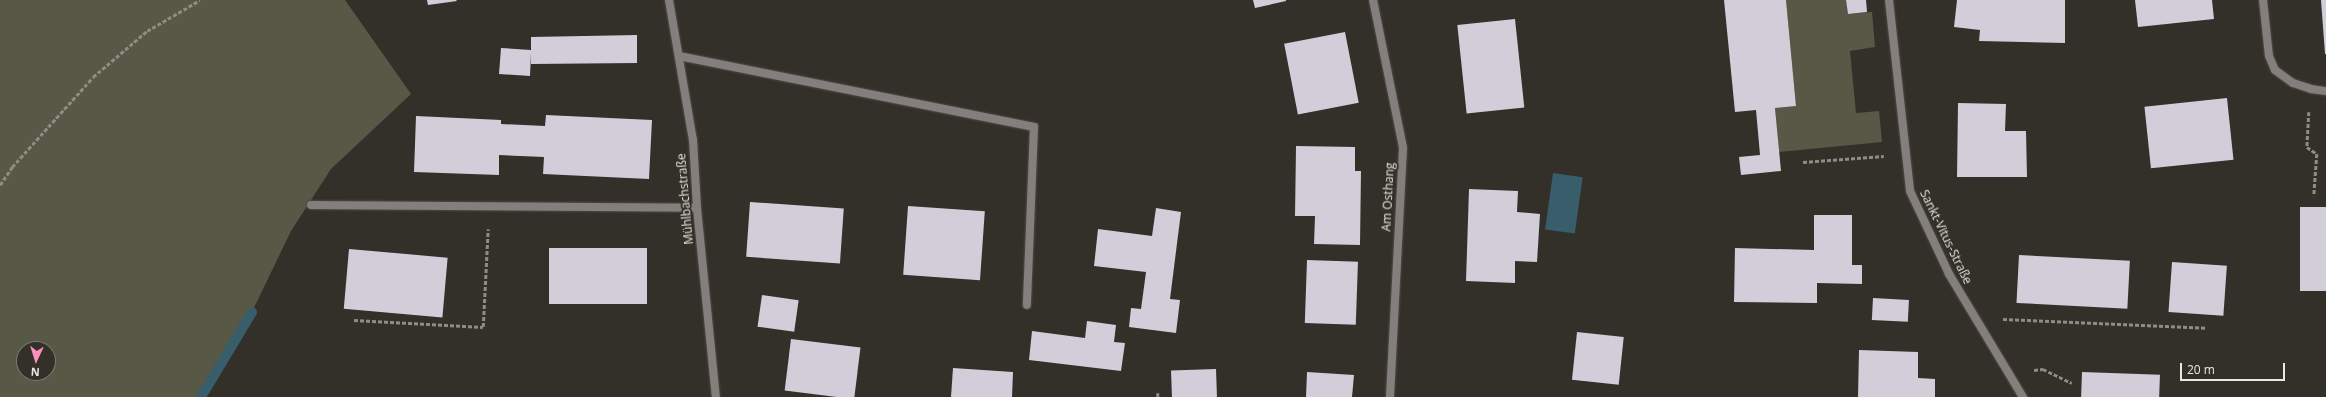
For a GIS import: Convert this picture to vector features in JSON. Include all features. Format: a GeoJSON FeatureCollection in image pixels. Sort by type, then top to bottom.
{"type":"FeatureCollection","features":[{"type":"Feature","properties":{"kind":"street","name":"Mühlbachstraße"},"geometry":{"type":"LineString","coordinates":[[669,0],[693,140],[697,208],[716,397]]}},
{"type":"Feature","properties":{"kind":"street","name":"Am Osthang"},"geometry":{"type":"LineString","coordinates":[[1373,0],[1402,148],[1390,397]]}},
{"type":"Feature","properties":{"kind":"street","name":"Sankt-Vitus-Straße"},"geometry":{"type":"LineString","coordinates":[[1889,0],[1910,191],[1949,274],[2023,397]]}},
{"type":"Feature","properties":{"kind":"street"},"geometry":{"type":"LineString","coordinates":[[2263,0],[2268,56],[2275,70],[2293,83],[2311,89],[2326,91]]}},
{"type":"Feature","properties":{"kind":"street"},"geometry":{"type":"LineString","coordinates":[[679,56],[1034,127],[1027,305]]}},
{"type":"Feature","properties":{"kind":"street"},"geometry":{"type":"LineString","coordinates":[[311,205],[697,208]]}},
{"type":"Feature","properties":{"kind":"path"},"geometry":{"type":"LineString","coordinates":[[0,185],[12,168],[93,77],[147,31],[200,0]]}},
{"type":"Feature","properties":{"kind":"path"},"geometry":{"type":"LineString","coordinates":[[2311,89],[2307,147],[2317,154],[2314,196]]}},
{"type":"Feature","properties":{"kind":"path"},"geometry":{"type":"LineString","coordinates":[[1803,162],[1906,154]]}},
{"type":"Feature","properties":{"kind":"path"},"geometry":{"type":"LineString","coordinates":[[354,320],[483,327],[489,206]]}},
{"type":"Feature","properties":{"kind":"path"},"geometry":{"type":"LineString","coordinates":[[1976,318],[2206,328]]}},
{"type":"Feature","properties":{"kind":"path"},"geometry":{"type":"LineString","coordinates":[[2008,371],[2042,369],[2072,383]]}},
{"type":"Feature","properties":{"kind":"green space"},"geometry":{"type":"Polygon","coordinates":[[[0,0],[345,0],[411,94],[331,169],[291,231],[252,312],[203,397],[0,397],[0,0]]]}},
{"type":"Feature","properties":{"kind":"green space"},"geometry":{"type":"Polygon","coordinates":[[[1786,0],[1846,0],[1848,14],[1872,12],[1875,47],[1850,51],[1856,113],[1879,111],[1882,142],[1779,152],[1775,108],[1796,106],[1786,0]]]}},
{"type":"Feature","properties":{"kind":"water"},"geometry":{"type":"Polygon","coordinates":[[[1553,173],[1583,177],[1575,234],[1545,229],[1553,173]]]}},
{"type":"Feature","properties":{"kind":"building"},"geometry":{"type":"Polygon","coordinates":[[[427,0],[456,0],[457,1],[428,5],[427,0]]]}},
{"type":"Feature","properties":{"kind":"building"},"geometry":{"type":"Polygon","coordinates":[[[1253,0],[1286,0],[1286,1],[1255,8],[1253,0]]]}},
{"type":"Feature","properties":{"kind":"building"},"geometry":{"type":"Polygon","coordinates":[[[1724,0],[1786,0],[1796,106],[1775,108],[1781,171],[1741,175],[1739,157],[1760,155],[1756,110],[1735,112],[1724,0]]]}},
{"type":"Feature","properties":{"kind":"building"},"geometry":{"type":"Polygon","coordinates":[[[1846,0],[1866,0],[1867,12],[1848,14],[1846,0]]]}},
{"type":"Feature","properties":{"kind":"building"},"geometry":{"type":"Polygon","coordinates":[[[1957,0],[2065,0],[2065,43],[1979,41],[1980,30],[1954,27],[1957,0]]]}},
{"type":"Feature","properties":{"kind":"building"},"geometry":{"type":"Polygon","coordinates":[[[2135,0],[2212,0],[2214,19],[2138,27],[2135,0]]]}},
{"type":"Feature","properties":{"kind":"building"},"geometry":{"type":"Polygon","coordinates":[[[2321,0],[2326,0],[2326,54],[2325,54],[2321,0]]]}},
{"type":"Feature","properties":{"kind":"building"},"geometry":{"type":"Polygon","coordinates":[[[1515,19],[1524,108],[1467,114],[1457,25],[1515,19]]]}},
{"type":"Feature","properties":{"kind":"building"},"geometry":{"type":"Polygon","coordinates":[[[1345,32],[1359,103],[1298,115],[1284,44],[1345,32]]]}},
{"type":"Feature","properties":{"kind":"building"},"geometry":{"type":"Polygon","coordinates":[[[637,35],[637,63],[531,64],[531,53],[530,76],[499,74],[501,48],[531,50],[531,37],[637,35]]]}},
{"type":"Feature","properties":{"kind":"building"},"geometry":{"type":"Polygon","coordinates":[[[2227,98],[2233,160],[2151,168],[2144,107],[2227,98]]]}},
{"type":"Feature","properties":{"kind":"building"},"geometry":{"type":"Polygon","coordinates":[[[1958,103],[2006,104],[2005,131],[2026,131],[2027,177],[1957,177],[1958,103]]]}},
{"type":"Feature","properties":{"kind":"building"},"geometry":{"type":"Polygon","coordinates":[[[546,115],[652,120],[649,179],[543,174],[544,157],[499,155],[499,175],[414,172],[416,116],[501,120],[501,124],[545,126],[546,115]]]}},
{"type":"Feature","properties":{"kind":"building"},"geometry":{"type":"Polygon","coordinates":[[[1296,146],[1355,147],[1355,171],[1361,171],[1360,245],[1314,244],[1315,216],[1295,216],[1296,146]]]}},
{"type":"Feature","properties":{"kind":"building"},"geometry":{"type":"Polygon","coordinates":[[[1469,189],[1518,191],[1517,212],[1540,214],[1537,262],[1515,261],[1515,283],[1466,281],[1469,189]]]}},
{"type":"Feature","properties":{"kind":"building"},"geometry":{"type":"Polygon","coordinates":[[[750,202],[844,209],[840,263],[746,257],[750,202]]]}},
{"type":"Feature","properties":{"kind":"building"},"geometry":{"type":"Polygon","coordinates":[[[908,206],[985,211],[980,280],[903,275],[908,206]]]}},
{"type":"Feature","properties":{"kind":"building"},"geometry":{"type":"Polygon","coordinates":[[[2300,207],[2326,207],[2326,291],[2300,291],[2300,207]]]}},
{"type":"Feature","properties":{"kind":"building"},"geometry":{"type":"Polygon","coordinates":[[[1156,208],[1181,212],[1170,299],[1180,300],[1176,333],[1129,327],[1131,308],[1141,309],[1146,272],[1094,266],[1098,229],[1152,236],[1156,208]]]}},
{"type":"Feature","properties":{"kind":"building"},"geometry":{"type":"Polygon","coordinates":[[[1814,215],[1852,215],[1852,265],[1862,265],[1862,284],[1817,283],[1817,303],[1734,302],[1735,248],[1814,250],[1814,215]]]}},
{"type":"Feature","properties":{"kind":"building"},"geometry":{"type":"Polygon","coordinates":[[[549,248],[647,248],[647,304],[549,304],[549,248]]]}},
{"type":"Feature","properties":{"kind":"building"},"geometry":{"type":"Polygon","coordinates":[[[349,249],[448,258],[442,317],[344,309],[349,249]]]}},
{"type":"Feature","properties":{"kind":"building"},"geometry":{"type":"Polygon","coordinates":[[[2019,255],[2130,261],[2127,309],[2016,303],[2019,255]]]}},
{"type":"Feature","properties":{"kind":"building"},"geometry":{"type":"Polygon","coordinates":[[[1307,260],[1358,262],[1356,325],[1305,323],[1307,260]]]}},
{"type":"Feature","properties":{"kind":"building"},"geometry":{"type":"Polygon","coordinates":[[[2172,262],[2227,266],[2223,316],[2169,312],[2172,262]]]}},
{"type":"Feature","properties":{"kind":"building"},"geometry":{"type":"Polygon","coordinates":[[[762,295],[799,300],[794,332],[758,327],[762,295]]]}},
{"type":"Feature","properties":{"kind":"building"},"geometry":{"type":"Polygon","coordinates":[[[1873,298],[1909,300],[1908,322],[1872,320],[1873,298]]]}},
{"type":"Feature","properties":{"kind":"building"},"geometry":{"type":"Polygon","coordinates":[[[1087,321],[1116,325],[1114,342],[1125,343],[1121,371],[1029,360],[1032,331],[1085,338],[1087,321]]]}},
{"type":"Feature","properties":{"kind":"building"},"geometry":{"type":"Polygon","coordinates":[[[1577,332],[1624,337],[1619,385],[1572,380],[1577,332]]]}},
{"type":"Feature","properties":{"kind":"building"},"geometry":{"type":"Polygon","coordinates":[[[791,339],[860,348],[854,397],[837,397],[785,391],[791,339]]]}},
{"type":"Feature","properties":{"kind":"building"},"geometry":{"type":"Polygon","coordinates":[[[1859,350],[1918,352],[1918,378],[1935,379],[1935,397],[1858,397],[1859,350]]]}},
{"type":"Feature","properties":{"kind":"building"},"geometry":{"type":"Polygon","coordinates":[[[953,368],[1013,372],[1012,397],[951,397],[953,368]]]}},
{"type":"Feature","properties":{"kind":"building"},"geometry":{"type":"Polygon","coordinates":[[[1216,369],[1217,397],[1172,397],[1171,371],[1216,369]]]}},
{"type":"Feature","properties":{"kind":"building"},"geometry":{"type":"Polygon","coordinates":[[[1307,372],[1354,375],[1352,397],[1306,397],[1307,372]]]}},
{"type":"Feature","properties":{"kind":"building"},"geometry":{"type":"Polygon","coordinates":[[[2082,372],[2160,375],[2159,397],[2081,397],[2082,372]]]}},
{"type":"Feature","properties":{"kind":"waterway"},"geometry":{"type":"LineString","coordinates":[[201,397],[252,312]]}}]}
